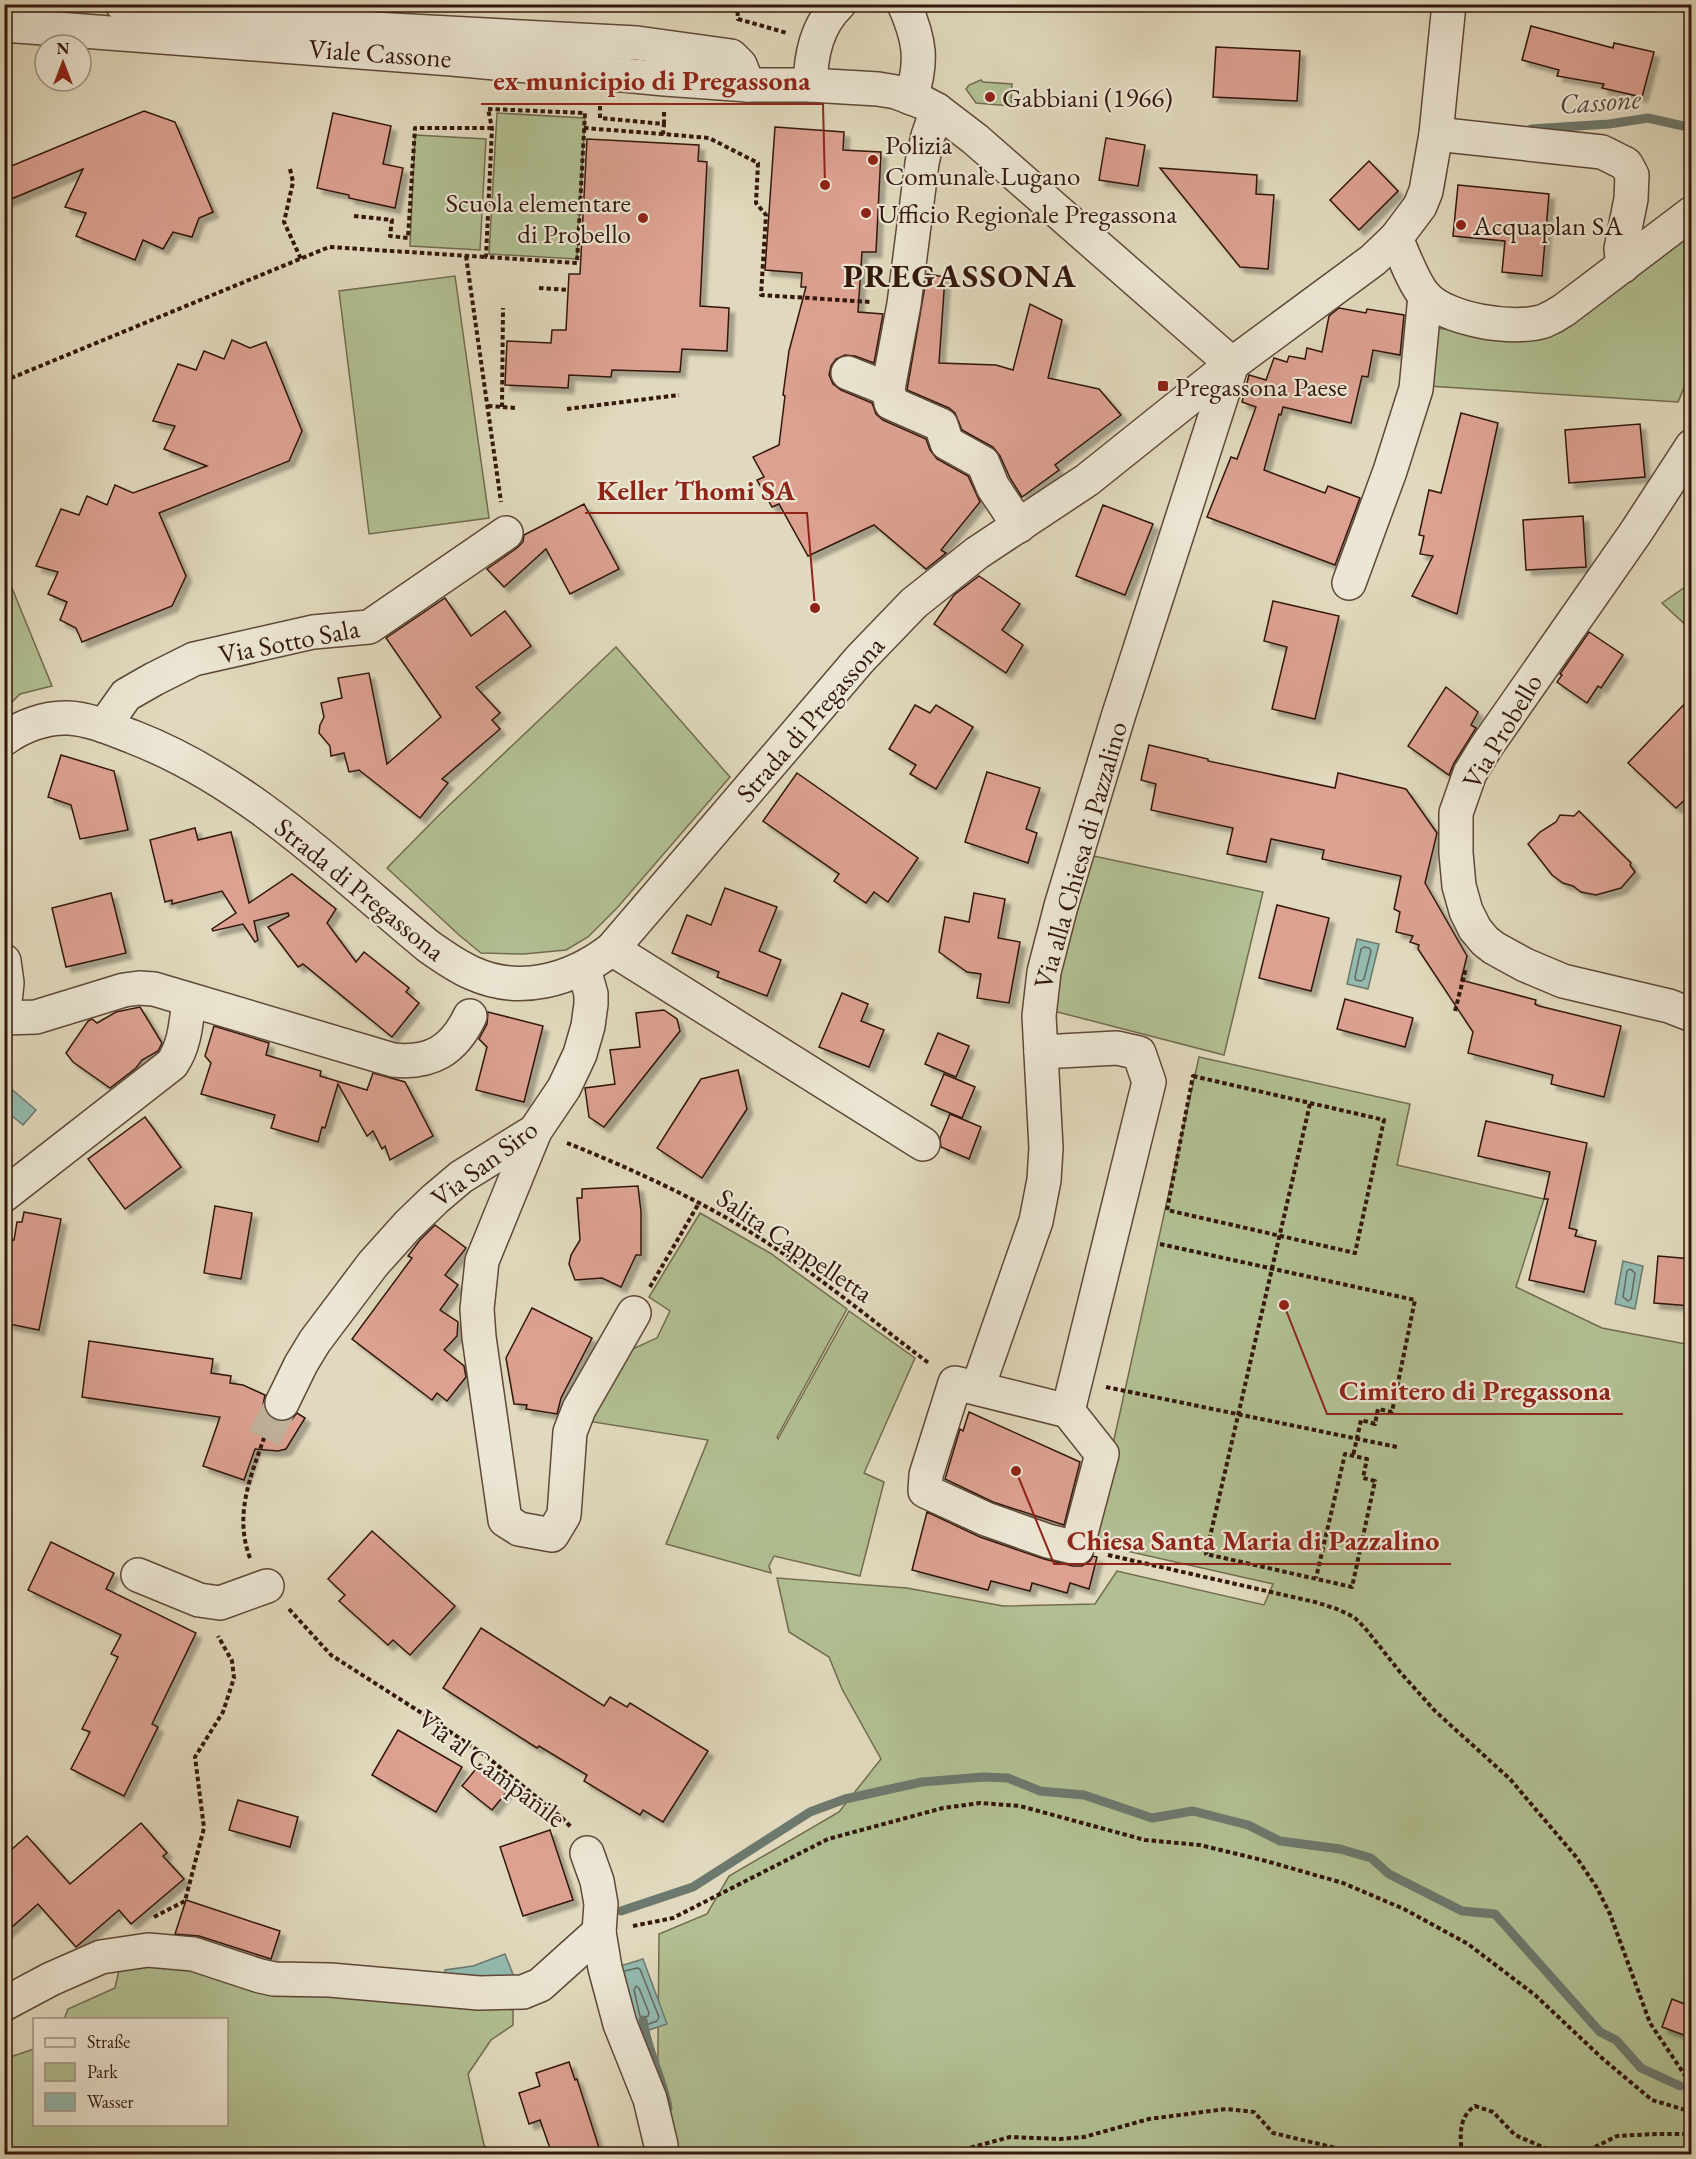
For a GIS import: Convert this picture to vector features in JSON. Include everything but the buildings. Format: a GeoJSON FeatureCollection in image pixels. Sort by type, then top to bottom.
{"type":"FeatureCollection","features":[{"type":"Feature","properties":{"kind":"street"},"geometry":{"type":"LineString","coordinates":[[122,4],[336,21],[373,29],[649,44],[731,56],[740,65],[748,85]]}},
{"type":"Feature","properties":{"kind":"street"},"geometry":{"type":"LineString","coordinates":[[810,85],[811,58],[816,41],[825,22],[839,4]]}},
{"type":"Feature","properties":{"kind":"street"},"geometry":{"type":"LineString","coordinates":[[904,4],[910,18],[920,62],[918,76],[928,136],[922,163],[904,304],[888,389],[891,403],[941,425],[947,442],[983,462],[993,487],[1019,526]]}},
{"type":"Feature","properties":{"kind":"street","name":"Strada di Pregassona"},"geometry":{"type":"LineString","coordinates":[[4,740],[29,725],[67,718],[104,726],[154,745],[223,782],[296,835],[428,946],[455,965],[490,980],[522,983],[555,979],[584,969],[612,949],[885,632],[914,603],[941,580],[1088,480],[1232,364],[1373,260],[1396,238],[1420,206],[1426,191],[1436,134],[1449,4]]}},
{"type":"Feature","properties":{"kind":"street","name":"Viale Cassone"},"geometry":{"type":"LineString","coordinates":[[4,25],[452,59],[601,74],[748,85],[810,85],[878,89],[924,104],[975,139],[1232,364]]}},
{"type":"Feature","properties":{"kind":"street"},"geometry":{"type":"LineString","coordinates":[[1436,134],[1602,152],[1626,164],[1632,176],[1633,186],[1621,249],[1623,266]]}},
{"type":"Feature","properties":{"kind":"street"},"geometry":{"type":"LineString","coordinates":[[1396,238],[1425,296],[1442,308],[1493,323],[1527,324],[1543,321],[1564,310],[1692,213]]}},
{"type":"Feature","properties":{"kind":"street"},"geometry":{"type":"LineString","coordinates":[[1350,583],[1416,389],[1425,296]]}},
{"type":"Feature","properties":{"kind":"street","name":"Via alla Chiesa di Pazzalino"},"geometry":{"type":"LineString","coordinates":[[1077,1548],[986,1519],[925,1491],[926,1475],[1036,1221],[1041,1200],[1046,1148],[1040,998],[1044,972],[1061,906],[1118,717],[1232,364]]}},
{"type":"Feature","properties":{"kind":"street"},"geometry":{"type":"LineString","coordinates":[[848,373],[888,389]]}},
{"type":"Feature","properties":{"kind":"street","name":"Via Probello"},"geometry":{"type":"LineString","coordinates":[[1692,446],[1636,532],[1512,708],[1470,773],[1456,813],[1455,853],[1459,886],[1466,912],[1475,929],[1494,948],[1563,981],[1670,1006],[1692,1015]]}},
{"type":"Feature","properties":{"kind":"street","name":"Via Sotto Sala"},"geometry":{"type":"LineString","coordinates":[[104,726],[126,695],[194,660],[313,632],[369,627],[506,533]]}},
{"type":"Feature","properties":{"kind":"street"},"geometry":{"type":"LineString","coordinates":[[612,949],[923,1144]]}},
{"type":"Feature","properties":{"kind":"street"},"geometry":{"type":"LineString","coordinates":[[4,960],[7,983],[4,1012]]}},
{"type":"Feature","properties":{"kind":"street","name":"Via San Siro"},"geometry":{"type":"LineString","coordinates":[[284,1399],[315,1341],[374,1264],[408,1225],[461,1177],[535,1131],[564,1089],[588,1026],[591,993],[584,969]]}},
{"type":"Feature","properties":{"kind":"street"},"geometry":{"type":"LineString","coordinates":[[4,1018],[36,1017],[124,990],[138,988],[169,992],[189,1000],[393,1060],[408,1062],[437,1054],[453,1043],[465,1028],[470,1016]]}},
{"type":"Feature","properties":{"kind":"street"},"geometry":{"type":"LineString","coordinates":[[4,1195],[172,1064],[183,1041],[189,1000]]}},
{"type":"Feature","properties":{"kind":"street"},"geometry":{"type":"LineString","coordinates":[[1041,1052],[1117,1048],[1139,1053],[1149,1082],[1072,1396],[1102,1454],[1077,1548]]}},
{"type":"Feature","properties":{"kind":"street"},"geometry":{"type":"LineString","coordinates":[[535,1131],[487,1244],[478,1282],[479,1337],[505,1520],[519,1529],[552,1535],[564,1515],[570,1432],[579,1408],[634,1313]]}},
{"type":"Feature","properties":{"kind":"street"},"geometry":{"type":"LineString","coordinates":[[966,1385],[1072,1396]]}},
{"type":"Feature","properties":{"kind":"street"},"geometry":{"type":"LineString","coordinates":[[138,1575],[199,1600],[220,1603],[267,1586]]}},
{"type":"Feature","properties":{"kind":"street","name":"Via al Campanile"},"geometry":{"type":"LineString","coordinates":[[587,1853],[597,1881],[601,1904],[599,1932],[605,1968],[620,2024],[650,2099],[661,2154]]}},
{"type":"Feature","properties":{"kind":"street"},"geometry":{"type":"LineString","coordinates":[[4,2004],[51,1979],[101,1957],[148,1950],[193,1954],[274,1979],[330,1980],[502,1994],[523,1992],[540,1985],[599,1932]]}},
{"type":"Feature","properties":{"kind":"path"},"geometry":{"type":"LineString","coordinates":[[737,4],[738,19],[816,41]]}},
{"type":"Feature","properties":{"kind":"path"},"geometry":{"type":"LineString","coordinates":[[601,74],[600,118],[664,124],[663,134]]}},
{"type":"Feature","properties":{"kind":"path"},"geometry":{"type":"LineString","coordinates":[[4,381],[329,247],[576,263],[585,113],[488,108],[492,129],[486,257]]}},
{"type":"Feature","properties":{"kind":"path"},"geometry":{"type":"LineString","coordinates":[[354,216],[392,220],[390,236],[408,238],[415,128],[492,129]]}},
{"type":"Feature","properties":{"kind":"path"},"geometry":{"type":"LineString","coordinates":[[584,129],[709,138],[759,163],[756,203],[766,215],[761,295],[904,304]]}},
{"type":"Feature","properties":{"kind":"path"},"geometry":{"type":"LineString","coordinates":[[290,169],[293,182],[284,222],[301,259]]}},
{"type":"Feature","properties":{"kind":"path"},"geometry":{"type":"LineString","coordinates":[[466,256],[506,533]]}},
{"type":"Feature","properties":{"kind":"path"},"geometry":{"type":"LineString","coordinates":[[538,288],[568,290]]}},
{"type":"Feature","properties":{"kind":"path"},"geometry":{"type":"LineString","coordinates":[[502,408],[503,308]]}},
{"type":"Feature","properties":{"kind":"path"},"geometry":{"type":"LineString","coordinates":[[567,409],[679,394]]}},
{"type":"Feature","properties":{"kind":"path"},"geometry":{"type":"LineString","coordinates":[[488,406],[516,408]]}},
{"type":"Feature","properties":{"kind":"path"},"geometry":{"type":"LineString","coordinates":[[1193,1076],[1384,1120],[1355,1252],[1280,1236],[1167,1210],[1193,1076]]}},
{"type":"Feature","properties":{"kind":"path"},"geometry":{"type":"LineString","coordinates":[[1310,1104],[1206,1554],[1352,1587],[1375,1481],[1363,1478],[1367,1459],[1345,1454],[1316,1578]]}},
{"type":"Feature","properties":{"kind":"path","name":"Salita Cappelletta"},"geometry":{"type":"LineString","coordinates":[[535,1131],[596,1155],[699,1203],[773,1247],[966,1385]]}},
{"type":"Feature","properties":{"kind":"path"},"geometry":{"type":"LineString","coordinates":[[634,1313],[699,1203]]}},
{"type":"Feature","properties":{"kind":"path"},"geometry":{"type":"LineString","coordinates":[[1160,1244],[1415,1300],[1392,1412],[1378,1408],[1376,1424],[1361,1420],[1353,1456]]}},
{"type":"Feature","properties":{"kind":"path"},"geometry":{"type":"LineString","coordinates":[[1072,1396],[1239,1413],[1397,1447]]}},
{"type":"Feature","properties":{"kind":"path","name":"Via al Campanile"},"geometry":{"type":"LineString","coordinates":[[264,1438],[248,1485],[243,1506],[242,1528],[253,1564],[267,1586],[331,1655],[486,1756],[562,1818],[572,1828],[587,1853]]}},
{"type":"Feature","properties":{"kind":"path"},"geometry":{"type":"LineString","coordinates":[[1077,1548],[1315,1602],[1354,1617],[1435,1711],[1510,1779],[1577,1858],[1610,1914],[1650,2023],[1686,2077],[1692,2108]]}},
{"type":"Feature","properties":{"kind":"path"},"geometry":{"type":"LineString","coordinates":[[120,1953],[135,1927],[185,1901],[204,1828],[195,1757],[223,1712],[234,1678],[232,1661],[217,1633],[227,1630]]}},
{"type":"Feature","properties":{"kind":"path"},"geometry":{"type":"LineString","coordinates":[[599,1932],[673,1918],[828,1839],[851,1832],[944,1808],[980,1803],[1020,1806],[1145,1840],[1200,1845],[1266,1861],[1343,1883],[1404,1909],[1468,1944],[1535,1995],[1603,2059],[1652,2100],[1692,2112]]}},
{"type":"Feature","properties":{"kind":"path"},"geometry":{"type":"LineString","coordinates":[[1462,2154],[1464,2116],[1475,2106],[1494,2112],[1515,2135],[1552,2151],[1573,2152],[1591,2149],[1617,2136],[1677,2135],[1689,2134],[1692,2131]]}},
{"type":"Feature","properties":{"kind":"path"},"geometry":{"type":"LineString","coordinates":[[957,2154],[969,2148],[1010,2137],[1060,2139],[1084,2137],[1149,2119],[1226,2109],[1254,2112],[1273,2133],[1336,2148],[1348,2154]]}},
{"type":"Feature","properties":{"kind":"green space"},"geometry":{"type":"Polygon","coordinates":[[[981,80],[1012,84],[1011,106],[976,103],[966,89],[969,85],[981,80]]]}},
{"type":"Feature","properties":{"kind":"green space"},"geometry":{"type":"Polygon","coordinates":[[[497,113],[585,118],[577,259],[489,254],[497,113]]]}},
{"type":"Feature","properties":{"kind":"green space"},"geometry":{"type":"Polygon","coordinates":[[[415,135],[486,139],[480,250],[410,246],[415,135]]]}},
{"type":"Feature","properties":{"kind":"green space"},"geometry":{"type":"Polygon","coordinates":[[[1691,224],[1691,371],[1678,402],[1428,386],[1434,328],[1523,336],[1691,224]]]}},
{"type":"Feature","properties":{"kind":"green space"},"geometry":{"type":"Polygon","coordinates":[[[455,276],[489,518],[369,534],[339,291],[455,276]]]}},
{"type":"Feature","properties":{"kind":"green space"},"geometry":{"type":"Polygon","coordinates":[[[5,571],[52,686],[20,694],[5,709],[5,571]]]}},
{"type":"Feature","properties":{"kind":"green space"},"geometry":{"type":"Polygon","coordinates":[[[1691,583],[1691,630],[1662,603],[1691,583]]]}},
{"type":"Feature","properties":{"kind":"green space"},"geometry":{"type":"Polygon","coordinates":[[[616,647],[730,777],[617,908],[588,937],[566,950],[524,954],[481,953],[387,868],[439,815],[616,647]]]}},
{"type":"Feature","properties":{"kind":"green space"},"geometry":{"type":"Polygon","coordinates":[[[1089,855],[1263,892],[1224,1055],[1046,1009],[1089,855]]]}},
{"type":"Feature","properties":{"kind":"green space"},"geometry":{"type":"Polygon","coordinates":[[[1199,1057],[1410,1104],[1397,1165],[1544,1199],[1516,1287],[1602,1328],[1691,1345],[1691,2154],[657,2154],[659,1934],[707,1914],[729,1876],[839,1812],[881,1759],[842,1689],[829,1657],[789,1632],[777,1578],[907,1588],[1003,1606],[1095,1604],[1117,1571],[1264,1605],[1273,1584],[1091,1543],[1199,1057]]]}},
{"type":"Feature","properties":{"kind":"green space"},"geometry":{"type":"Polygon","coordinates":[[[700,1213],[770,1253],[847,1309],[777,1437],[778,1439],[849,1311],[915,1358],[864,1473],[884,1482],[860,1576],[774,1556],[769,1566],[771,1573],[666,1544],[708,1440],[587,1421],[626,1352],[657,1338],[670,1311],[649,1297],[700,1213]]]}},
{"type":"Feature","properties":{"kind":"green space"},"geometry":{"type":"Polygon","coordinates":[[[158,1965],[328,1983],[513,2010],[513,2025],[491,2040],[468,2074],[484,2145],[493,2154],[5,2154],[4,2059],[33,2049],[33,2126],[228,2126],[228,2018],[64,2018],[68,2009],[115,1988],[119,1970],[158,1965]]]}},
{"type":"Feature","properties":{"kind":"water"},"geometry":{"type":"Polygon","coordinates":[[[1357,939],[1379,944],[1368,989],[1347,984],[1357,939]]]}},
{"type":"Feature","properties":{"kind":"water"},"geometry":{"type":"Polygon","coordinates":[[[9,1087],[36,1110],[23,1125],[5,1110],[5,1093],[9,1087]]]}},
{"type":"Feature","properties":{"kind":"water"},"geometry":{"type":"Polygon","coordinates":[[[1623,1261],[1643,1266],[1635,1309],[1615,1304],[1623,1261]]]}},
{"type":"Feature","properties":{"kind":"water"},"geometry":{"type":"Polygon","coordinates":[[[505,1954],[516,1982],[445,1982],[445,1970],[473,1966],[505,1954]]]}},
{"type":"Feature","properties":{"kind":"water"},"geometry":{"type":"Polygon","coordinates":[[[643,1959],[667,2024],[631,2036],[614,1968],[643,1959]]]}},
{"type":"Feature","properties":{"kind":"waterway","name":"Cassone"},"geometry":{"type":"LineString","coordinates":[[1531,129],[1609,124],[1648,118],[1692,128]]}},
{"type":"Feature","properties":{"kind":"waterway"},"geometry":{"type":"LineString","coordinates":[[621,1911],[693,1887],[810,1812],[845,1799],[922,1782],[983,1777],[1008,1778],[1040,1791],[1084,1795],[1152,1818],[1193,1811],[1248,1825],[1280,1841],[1340,1849],[1371,1858],[1389,1874],[1462,1911],[1495,1914],[1600,2032],[1616,2040],[1641,2068],[1680,2086]]}},
{"type":"Feature","properties":{"kind":"waterway"},"geometry":{"type":"LineString","coordinates":[[643,2020],[668,2108]]}},
{"type":"Feature","properties":{"kind":"tunnel"},"geometry":{"type":"LineString","coordinates":[[264,1438],[282,1403]]}},
{"type":"Feature","properties":{"kind":"place","name":"Gabbiani (1966)"},"geometry":{"type":"Point","coordinates":[990,97]}},
{"type":"Feature","properties":{"kind":"place","name":"Polizia Comunale Lugano"},"geometry":{"type":"Point","coordinates":[873,160]}},
{"type":"Feature","properties":{"kind":"place","name":"ex municipio di Pregassona"},"geometry":{"type":"Point","coordinates":[825,185]}},
{"type":"Feature","properties":{"kind":"place","name":"Ufficio Regionale Pregassona"},"geometry":{"type":"Point","coordinates":[866,213]}},
{"type":"Feature","properties":{"kind":"place","name":"Scuola elementare di Probello"},"geometry":{"type":"Point","coordinates":[643,218]}},
{"type":"Feature","properties":{"kind":"place","name":"Acquaplan SA"},"geometry":{"type":"Point","coordinates":[1461,225]}},
{"type":"Feature","properties":{"kind":"place","name":"Pregassona Paese"},"geometry":{"type":"Point","coordinates":[1163,386]}},
{"type":"Feature","properties":{"kind":"place","name":"Keller Thomi SA"},"geometry":{"type":"Point","coordinates":[815,608]}},
{"type":"Feature","properties":{"kind":"place","name":"Cimitero di Pregassona"},"geometry":{"type":"Point","coordinates":[1284,1305]}},
{"type":"Feature","properties":{"kind":"place","name":"Chiesa Santa Maria di Pazzalino"},"geometry":{"type":"Point","coordinates":[1016,1471]}},
{"type":"Feature","properties":{"kind":"district","name":"PREGASSONA"},"geometry":{"type":"Point","coordinates":[960,275]}}]}
